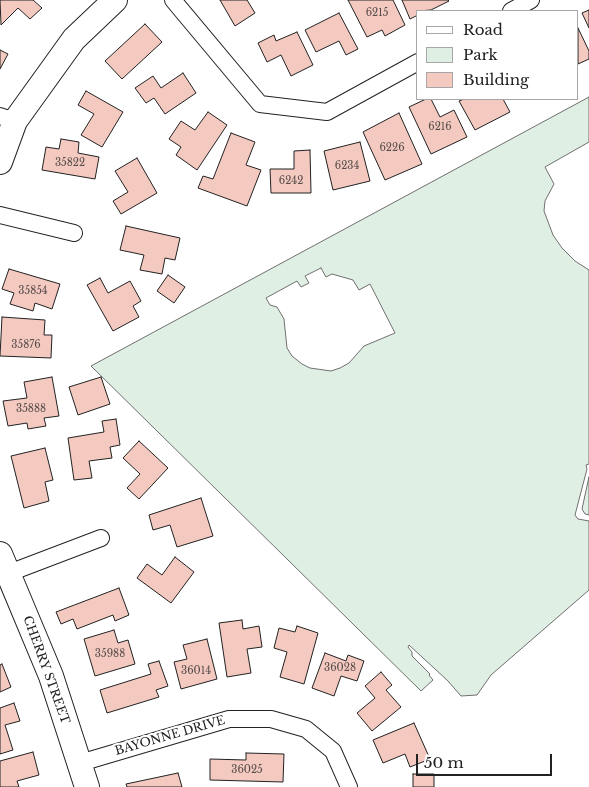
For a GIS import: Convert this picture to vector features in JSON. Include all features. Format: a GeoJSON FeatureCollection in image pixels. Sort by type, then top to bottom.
{"type":"FeatureCollection","features":[{"type":"Feature","properties":{"kind":"street"},"geometry":{"type":"LineString","coordinates":[[0,162],[8,118],[74,39],[115,0]]}},
{"type":"Feature","properties":{"kind":"street"},"geometry":{"type":"LineString","coordinates":[[173,0],[260,104],[327,112],[416,63]]}},
{"type":"Feature","properties":{"kind":"street"},"geometry":{"type":"LineString","coordinates":[[513,10],[532,0]]}},
{"type":"Feature","properties":{"kind":"street"},"geometry":{"type":"LineString","coordinates":[[0,214],[74,233]]}},
{"type":"Feature","properties":{"kind":"street"},"geometry":{"type":"LineString","coordinates":[[4,564],[101,538]]}},
{"type":"Feature","properties":{"kind":"street","name":"CHERRY STREET"},"geometry":{"type":"LineString","coordinates":[[4,564],[51,676],[87,787]]}},
{"type":"Feature","properties":{"kind":"street","name":"BAYONNE DRIVE"},"geometry":{"type":"LineString","coordinates":[[80,763],[229,719],[271,718],[306,729],[333,751],[349,787]]}},
{"type":"Feature","properties":{"kind":"green space"},"geometry":{"type":"Polygon","coordinates":[[[589,97],[589,142],[545,167],[554,184],[545,201],[544,211],[553,235],[562,248],[575,261],[589,270],[589,464],[586,465],[587,469],[575,515],[578,519],[589,521],[589,590],[491,675],[477,695],[461,696],[448,681],[409,645],[412,656],[430,674],[433,680],[421,691],[91,366],[589,97]],[[321,268],[305,276],[309,283],[301,287],[297,281],[266,298],[270,305],[277,307],[284,319],[287,348],[292,356],[310,368],[331,371],[349,363],[364,346],[395,333],[370,284],[359,290],[353,280],[332,274],[326,277],[321,268]]]}},
{"type":"Feature","properties":{"kind":"green space"},"geometry":{"type":"Polygon","coordinates":[[[589,477],[589,515],[585,514],[582,509],[589,477]]]}},
{"type":"Feature","properties":{"kind":"building"},"geometry":{"type":"Polygon","coordinates":[[[0,0],[33,0],[42,8],[30,19],[18,8],[1,25],[0,0]]]}},
{"type":"Feature","properties":{"kind":"building"},"geometry":{"type":"Polygon","coordinates":[[[220,0],[247,0],[255,13],[235,26],[220,0]]]}},
{"type":"Feature","properties":{"kind":"building"},"geometry":{"type":"Polygon","coordinates":[[[348,0],[393,0],[405,25],[385,36],[382,30],[367,37],[348,0]]]}},
{"type":"Feature","properties":{"kind":"building"},"geometry":{"type":"Polygon","coordinates":[[[402,0],[449,1],[431,10],[416,10],[416,16],[410,19],[402,0]]]}},
{"type":"Feature","properties":{"kind":"building"},"geometry":{"type":"Polygon","coordinates":[[[589,10],[589,28],[582,13],[589,10]]]}},
{"type":"Feature","properties":{"kind":"building"},"geometry":{"type":"Polygon","coordinates":[[[339,13],[358,49],[346,55],[339,41],[316,52],[305,30],[339,13]]]}},
{"type":"Feature","properties":{"kind":"building"},"geometry":{"type":"Polygon","coordinates":[[[145,24],[162,42],[122,79],[105,61],[145,24]]]}},
{"type":"Feature","properties":{"kind":"building"},"geometry":{"type":"Polygon","coordinates":[[[579,30],[589,51],[589,59],[579,64],[579,30]]]}},
{"type":"Feature","properties":{"kind":"building"},"geometry":{"type":"Polygon","coordinates":[[[297,32],[313,65],[291,76],[281,55],[267,62],[258,43],[274,35],[276,41],[297,32]]]}},
{"type":"Feature","properties":{"kind":"building"},"geometry":{"type":"Polygon","coordinates":[[[0,50],[8,54],[0,69],[0,50]]]}},
{"type":"Feature","properties":{"kind":"building"},"geometry":{"type":"Polygon","coordinates":[[[183,73],[196,93],[165,114],[154,98],[146,103],[135,88],[153,76],[161,88],[183,73]]]}},
{"type":"Feature","properties":{"kind":"building"},"geometry":{"type":"Polygon","coordinates":[[[86,91],[123,112],[102,147],[81,135],[94,114],[78,105],[86,91]]]}},
{"type":"Feature","properties":{"kind":"building"},"geometry":{"type":"Polygon","coordinates":[[[424,100],[432,100],[440,117],[454,110],[467,137],[431,154],[409,107],[424,100]]]}},
{"type":"Feature","properties":{"kind":"building"},"geometry":{"type":"Polygon","coordinates":[[[504,100],[510,112],[475,130],[459,101],[504,100]]]}},
{"type":"Feature","properties":{"kind":"building"},"geometry":{"type":"Polygon","coordinates":[[[208,112],[227,125],[197,170],[176,155],[181,147],[169,139],[181,121],[195,130],[208,112]]]}},
{"type":"Feature","properties":{"kind":"building"},"geometry":{"type":"Polygon","coordinates":[[[399,113],[422,164],[385,180],[363,132],[399,113]]]}},
{"type":"Feature","properties":{"kind":"building"},"geometry":{"type":"Polygon","coordinates":[[[231,133],[255,142],[246,165],[261,170],[247,206],[198,188],[203,176],[213,179],[231,133]]]}},
{"type":"Feature","properties":{"kind":"building"},"geometry":{"type":"Polygon","coordinates":[[[61,139],[79,142],[78,153],[99,157],[95,179],[42,170],[46,147],[59,149],[61,139]]]}},
{"type":"Feature","properties":{"kind":"building"},"geometry":{"type":"Polygon","coordinates":[[[360,142],[370,181],[333,190],[324,151],[360,142]]]}},
{"type":"Feature","properties":{"kind":"building"},"geometry":{"type":"Polygon","coordinates":[[[310,150],[311,193],[271,193],[270,169],[294,169],[294,151],[310,150]]]}},
{"type":"Feature","properties":{"kind":"building"},"geometry":{"type":"Polygon","coordinates":[[[137,158],[157,193],[121,214],[113,201],[128,192],[115,171],[137,158]]]}},
{"type":"Feature","properties":{"kind":"building"},"geometry":{"type":"Polygon","coordinates":[[[126,226],[180,238],[175,260],[165,258],[162,274],[140,270],[144,255],[120,250],[126,226]]]}},
{"type":"Feature","properties":{"kind":"building"},"geometry":{"type":"Polygon","coordinates":[[[9,269],[60,284],[52,309],[35,303],[33,311],[10,304],[14,293],[2,289],[9,269]]]}},
{"type":"Feature","properties":{"kind":"building"},"geometry":{"type":"Polygon","coordinates":[[[168,275],[185,287],[174,303],[157,291],[168,275]]]}},
{"type":"Feature","properties":{"kind":"building"},"geometry":{"type":"Polygon","coordinates":[[[100,278],[108,293],[130,281],[141,301],[133,306],[139,317],[113,331],[87,285],[100,278]]]}},
{"type":"Feature","properties":{"kind":"building"},"geometry":{"type":"Polygon","coordinates":[[[2,317],[45,320],[44,335],[52,335],[51,358],[0,356],[2,317]]]}},
{"type":"Feature","properties":{"kind":"building"},"geometry":{"type":"Polygon","coordinates":[[[52,377],[59,416],[44,418],[46,426],[28,429],[27,423],[8,426],[3,401],[27,398],[24,382],[52,377]]]}},
{"type":"Feature","properties":{"kind":"building"},"geometry":{"type":"Polygon","coordinates":[[[101,377],[110,404],[78,415],[69,387],[101,377]]]}},
{"type":"Feature","properties":{"kind":"building"},"geometry":{"type":"Polygon","coordinates":[[[116,419],[120,445],[110,447],[112,458],[89,461],[92,478],[74,480],[68,438],[104,432],[102,421],[116,419]]]}},
{"type":"Feature","properties":{"kind":"building"},"geometry":{"type":"Polygon","coordinates":[[[139,441],[168,468],[139,499],[127,488],[140,474],[123,458],[139,441]]]}},
{"type":"Feature","properties":{"kind":"building"},"geometry":{"type":"Polygon","coordinates":[[[45,448],[53,480],[45,482],[49,501],[24,508],[11,456],[45,448]]]}},
{"type":"Feature","properties":{"kind":"building"},"geometry":{"type":"Polygon","coordinates":[[[201,498],[213,536],[177,547],[170,525],[153,530],[149,515],[201,498]]]}},
{"type":"Feature","properties":{"kind":"building"},"geometry":{"type":"Polygon","coordinates":[[[175,557],[194,572],[171,603],[137,578],[147,564],[162,575],[175,557]]]}},
{"type":"Feature","properties":{"kind":"building"},"geometry":{"type":"Polygon","coordinates":[[[119,588],[129,615],[115,621],[113,615],[77,629],[73,619],[61,624],[56,612],[119,588]]]}},
{"type":"Feature","properties":{"kind":"building"},"geometry":{"type":"Polygon","coordinates":[[[242,620],[243,629],[259,626],[262,647],[247,649],[251,673],[227,677],[219,623],[242,620]]]}},
{"type":"Feature","properties":{"kind":"building"},"geometry":{"type":"Polygon","coordinates":[[[297,626],[318,633],[304,684],[280,677],[287,652],[274,648],[279,628],[295,632],[297,626]]]}},
{"type":"Feature","properties":{"kind":"building"},"geometry":{"type":"Polygon","coordinates":[[[114,630],[118,643],[128,640],[135,664],[95,676],[84,639],[114,630]]]}},
{"type":"Feature","properties":{"kind":"building"},"geometry":{"type":"Polygon","coordinates":[[[207,639],[217,679],[181,689],[174,662],[187,659],[183,645],[207,639]]]}},
{"type":"Feature","properties":{"kind":"building"},"geometry":{"type":"Polygon","coordinates":[[[325,653],[346,661],[348,655],[364,661],[357,681],[341,676],[334,696],[312,688],[325,653]]]}},
{"type":"Feature","properties":{"kind":"building"},"geometry":{"type":"Polygon","coordinates":[[[159,661],[168,686],[156,690],[159,697],[107,713],[100,690],[151,674],[148,664],[159,661]]]}},
{"type":"Feature","properties":{"kind":"building"},"geometry":{"type":"Polygon","coordinates":[[[2,664],[11,687],[0,692],[0,665],[2,664]]]}},
{"type":"Feature","properties":{"kind":"building"},"geometry":{"type":"Polygon","coordinates":[[[381,672],[392,685],[386,690],[401,707],[372,731],[357,713],[375,698],[365,686],[381,672]]]}},
{"type":"Feature","properties":{"kind":"building"},"geometry":{"type":"Polygon","coordinates":[[[14,703],[20,721],[5,725],[13,750],[0,754],[0,708],[14,703]]]}},
{"type":"Feature","properties":{"kind":"building"},"geometry":{"type":"Polygon","coordinates":[[[414,723],[430,759],[410,767],[405,754],[383,763],[373,740],[414,723]]]}},
{"type":"Feature","properties":{"kind":"building"},"geometry":{"type":"Polygon","coordinates":[[[33,752],[39,775],[17,781],[19,787],[0,787],[0,761],[33,752]]]}},
{"type":"Feature","properties":{"kind":"building"},"geometry":{"type":"Polygon","coordinates":[[[246,753],[284,754],[283,782],[210,780],[210,759],[246,760],[246,753]]]}},
{"type":"Feature","properties":{"kind":"building"},"geometry":{"type":"Polygon","coordinates":[[[178,773],[182,787],[127,787],[126,784],[178,773]]]}},
{"type":"Feature","properties":{"kind":"building"},"geometry":{"type":"Polygon","coordinates":[[[413,774],[434,774],[434,787],[413,787],[413,774]]]}}]}
